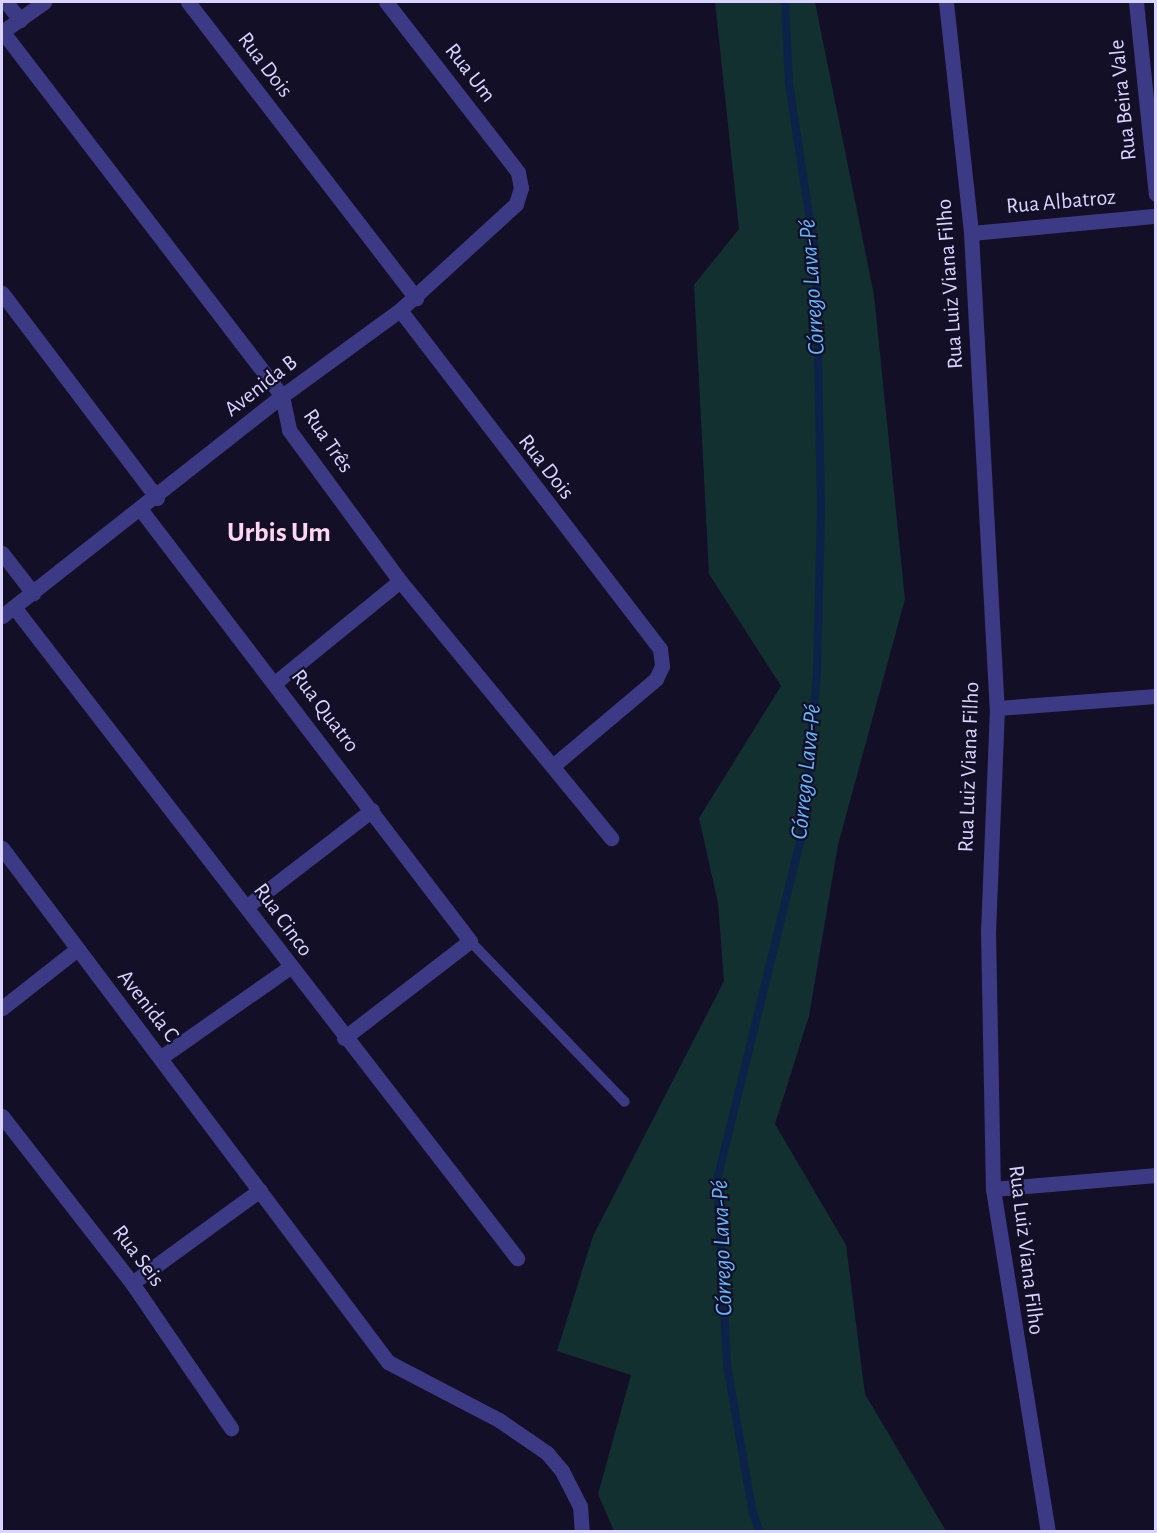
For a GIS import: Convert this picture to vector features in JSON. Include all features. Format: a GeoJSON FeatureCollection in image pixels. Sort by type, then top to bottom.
{"type":"FeatureCollection","features":[{"type":"Feature","properties":{"kind":"street"},"geometry":{"type":"LineString","coordinates":[[6,2],[20,20]]}},
{"type":"Feature","properties":{"kind":"street"},"geometry":{"type":"LineString","coordinates":[[2,31],[44,2]]}},
{"type":"Feature","properties":{"kind":"street","name":"Rua Dois"},"geometry":{"type":"LineString","coordinates":[[188,2],[416,298]]}},
{"type":"Feature","properties":{"kind":"street","name":"Rua Um"},"geometry":{"type":"LineString","coordinates":[[386,2],[518,172]]}},
{"type":"Feature","properties":{"kind":"street","name":"Rua Luiz Viana Filho"},"geometry":{"type":"LineString","coordinates":[[946,2],[971,233],[997,708],[988,931],[993,1189],[1048,1532]]}},
{"type":"Feature","properties":{"kind":"street","name":"Rua Beira Vale"},"geometry":{"type":"LineString","coordinates":[[1136,2],[1155,194]]}},
{"type":"Feature","properties":{"kind":"street","name":"Rua Três"},"geometry":{"type":"LineString","coordinates":[[2,31],[282,396],[289,430],[400,581],[554,765],[611,838]]}},
{"type":"Feature","properties":{"kind":"street","name":"Avenida B"},"geometry":{"type":"LineString","coordinates":[[2,616],[157,498],[282,396],[416,298],[516,204],[521,188],[518,172]]}},
{"type":"Feature","properties":{"kind":"street","name":"Rua Albatroz"},"geometry":{"type":"LineString","coordinates":[[971,233],[1155,216]]}},
{"type":"Feature","properties":{"kind":"street"},"geometry":{"type":"LineString","coordinates":[[2,293],[157,498]]}},
{"type":"Feature","properties":{"kind":"street","name":"Rua Dois"},"geometry":{"type":"LineString","coordinates":[[400,310],[660,649],[662,666],[656,679],[554,765]]}},
{"type":"Feature","properties":{"kind":"street","name":"Rua Quatro"},"geometry":{"type":"LineString","coordinates":[[141,510],[276,682],[470,941]]}},
{"type":"Feature","properties":{"kind":"street"},"geometry":{"type":"LineString","coordinates":[[2,553],[33,593]]}},
{"type":"Feature","properties":{"kind":"street"},"geometry":{"type":"LineString","coordinates":[[276,682],[400,581]]}},
{"type":"Feature","properties":{"kind":"street","name":"Rua Cinco"},"geometry":{"type":"LineString","coordinates":[[14,607],[246,907],[344,1038],[517,1258]]}},
{"type":"Feature","properties":{"kind":"street"},"geometry":{"type":"LineString","coordinates":[[997,708],[1155,696]]}},
{"type":"Feature","properties":{"kind":"street"},"geometry":{"type":"LineString","coordinates":[[246,907],[372,810]]}},
{"type":"Feature","properties":{"kind":"street","name":"Avenida C"},"geometry":{"type":"LineString","coordinates":[[2,848],[76,950],[388,1362],[499,1420],[547,1453],[562,1471],[580,1506],[582,1532]]}},
{"type":"Feature","properties":{"kind":"street"},"geometry":{"type":"LineString","coordinates":[[344,1038],[470,941]]}},
{"type":"Feature","properties":{"kind":"street"},"geometry":{"type":"LineString","coordinates":[[2,1008],[76,950]]}},
{"type":"Feature","properties":{"kind":"street"},"geometry":{"type":"LineString","coordinates":[[160,1058],[290,967]]}},
{"type":"Feature","properties":{"kind":"street","name":"Rua Seis"},"geometry":{"type":"LineString","coordinates":[[2,1116],[132,1283],[231,1428]]}},
{"type":"Feature","properties":{"kind":"street"},"geometry":{"type":"LineString","coordinates":[[993,1189],[1155,1175]]}},
{"type":"Feature","properties":{"kind":"street"},"geometry":{"type":"LineString","coordinates":[[132,1283],[260,1190]]}},
{"type":"Feature","properties":{"kind":"lane"},"geometry":{"type":"LineString","coordinates":[[470,941],[625,1102]]}},
{"type":"Feature","properties":{"kind":"green space"},"geometry":{"type":"Polygon","coordinates":[[[715,2],[815,2],[874,295],[905,599],[838,845],[809,1016],[775,1124],[846,1245],[865,1394],[946,1531],[614,1531],[598,1494],[631,1375],[557,1351],[593,1236],[724,981],[718,903],[699,818],[781,686],[709,574],[694,285],[739,229],[715,2]]]}},
{"type":"Feature","properties":{"kind":"waterway","name":"Córrego Lava-Pé"},"geometry":{"type":"LineString","coordinates":[[760,1532],[753,1514],[727,1365],[717,1180],[804,827],[817,673],[821,510],[816,260],[789,83],[785,2]]}},
{"type":"Feature","properties":{"kind":"district","name":"Urbis Um"},"geometry":{"type":"Point","coordinates":[279,533]}}]}
